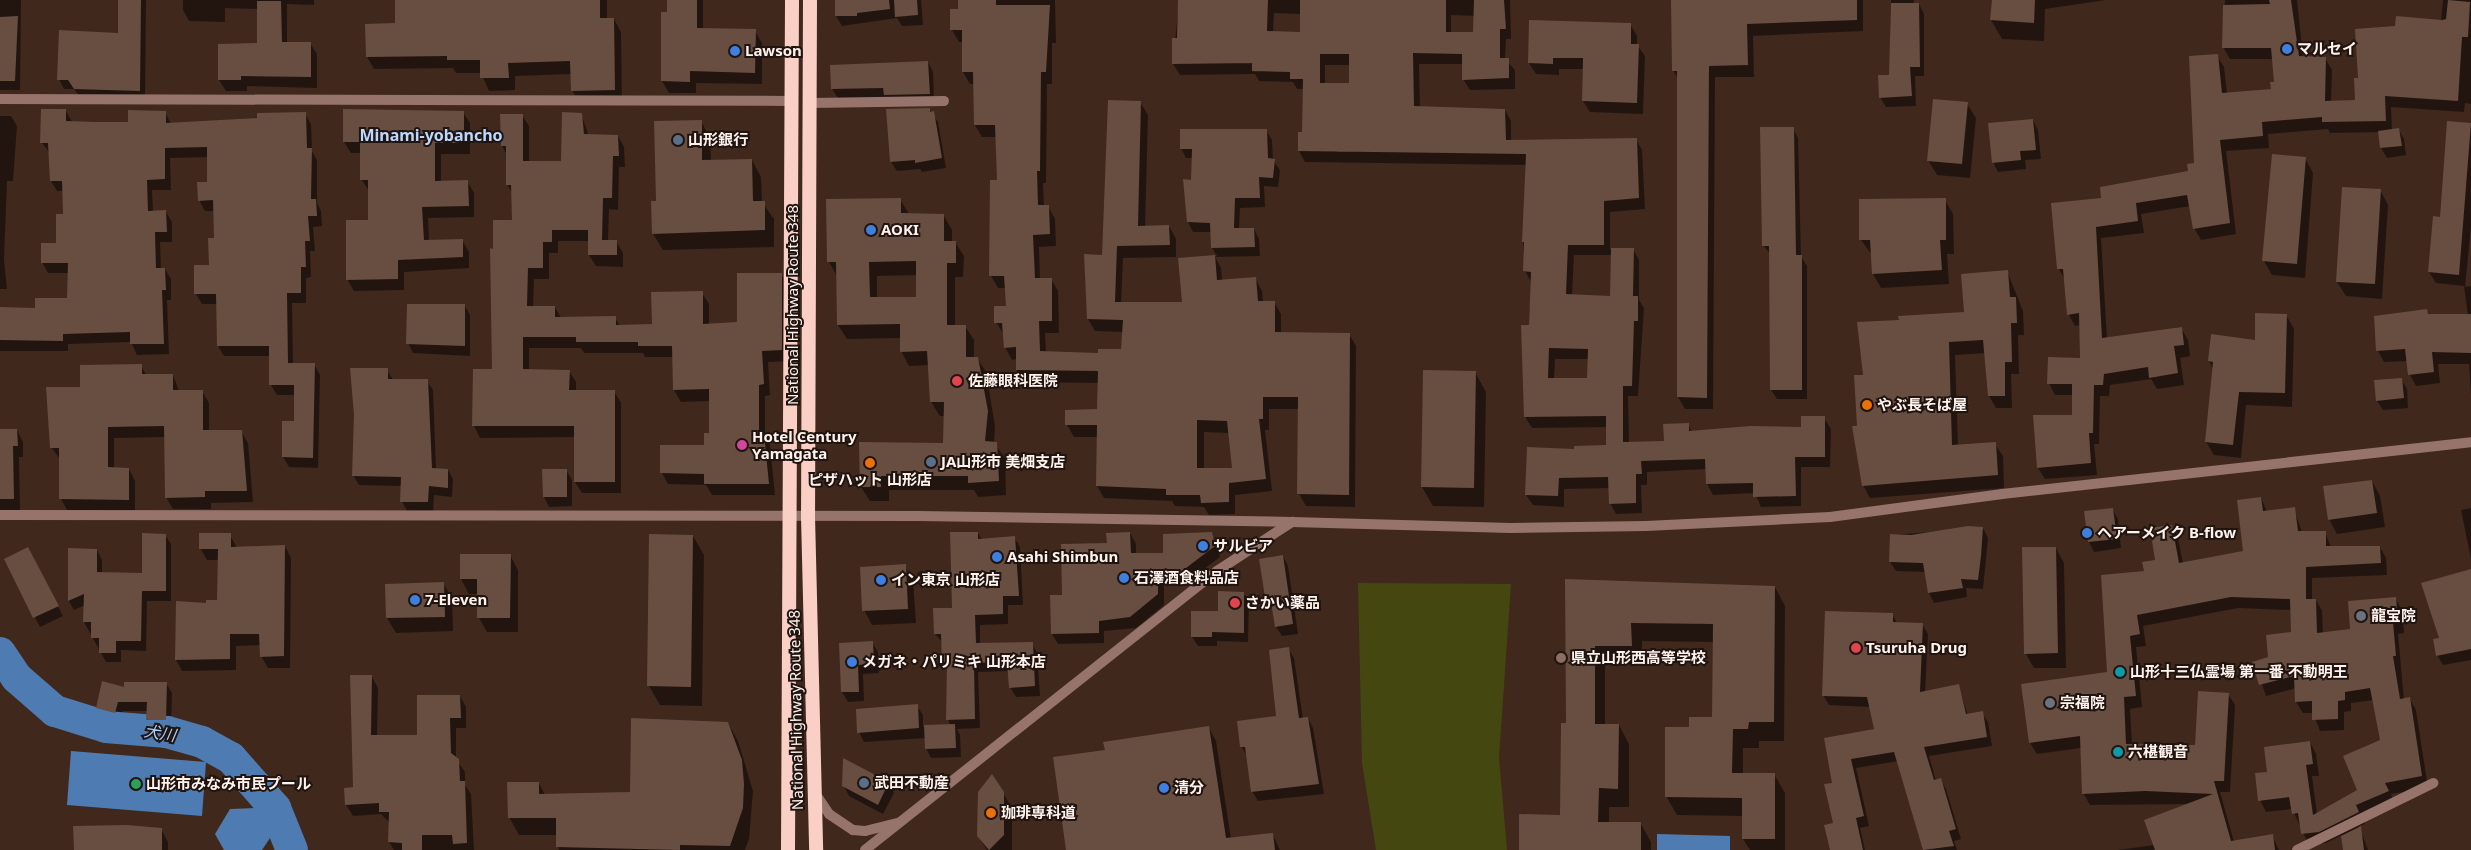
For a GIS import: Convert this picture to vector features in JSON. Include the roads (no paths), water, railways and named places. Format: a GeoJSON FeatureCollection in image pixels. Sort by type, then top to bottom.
{"type":"FeatureCollection","features":[{"type":"Feature","properties":{"kind":"highway","name":"National Highway Route 348"},"geometry":{"type":"LineString","coordinates":[[788,850],[792,0]]}},
{"type":"Feature","properties":{"kind":"highway","name":"National Highway Route 348"},"geometry":{"type":"LineString","coordinates":[[810,0],[808,516],[813,790],[816,850]]}},
{"type":"Feature","properties":{"kind":"street"},"geometry":{"type":"LineString","coordinates":[[0,99],[793,100]]}},
{"type":"Feature","properties":{"kind":"street"},"geometry":{"type":"LineString","coordinates":[[811,103],[944,101]]}},
{"type":"Feature","properties":{"kind":"street"},"geometry":{"type":"LineString","coordinates":[[0,515],[808,516],[1292,522],[1511,528],[1646,526],[1830,518],[2002,494],[2471,442]]}},
{"type":"Feature","properties":{"kind":"street"},"geometry":{"type":"LineString","coordinates":[[865,850],[1217,571],[1292,522]]}},
{"type":"Feature","properties":{"kind":"street"},"geometry":{"type":"LineString","coordinates":[[2297,850],[2433,783]]}},
{"type":"Feature","properties":{"kind":"street"},"geometry":{"type":"LineString","coordinates":[[813,790],[829,814],[853,830],[865,831],[902,822]]}},
{"type":"Feature","properties":{"kind":"water","name":"山形市みなみ市民プール"},"geometry":{"type":"Polygon","coordinates":[[[71,751],[206,762],[202,816],[67,805],[71,751]]]}},
{"type":"Feature","properties":{"kind":"water","name":"山形市みなみ市民プール"},"geometry":{"type":"Polygon","coordinates":[[[259,808],[272,835],[262,850],[224,850],[215,834],[230,809],[259,808]]]}},
{"type":"Feature","properties":{"kind":"water"},"geometry":{"type":"Polygon","coordinates":[[[1657,834],[1730,836],[1730,850],[1657,850],[1657,834]]]}},
{"type":"Feature","properties":{"kind":"waterway","name":"犬川"},"geometry":{"type":"LineString","coordinates":[[0,653],[17,678],[55,711],[106,727],[167,732],[202,742],[231,758],[275,808],[292,850]]}},
{"type":"Feature","properties":{"kind":"place","name":"マルセイ"},"geometry":{"type":"Point","coordinates":[2287,49]}},
{"type":"Feature","properties":{"kind":"place","name":"Lawson"},"geometry":{"type":"Point","coordinates":[735,51]}},
{"type":"Feature","properties":{"kind":"place","name":"山形銀行"},"geometry":{"type":"Point","coordinates":[678,140]}},
{"type":"Feature","properties":{"kind":"place","name":"AOKI"},"geometry":{"type":"Point","coordinates":[871,230]}},
{"type":"Feature","properties":{"kind":"place","name":"佐藤眼科医院"},"geometry":{"type":"Point","coordinates":[957,381]}},
{"type":"Feature","properties":{"kind":"place","name":"やぶ長そば屋"},"geometry":{"type":"Point","coordinates":[1867,405]}},
{"type":"Feature","properties":{"kind":"place","name":"Hotel Century Yamagata"},"geometry":{"type":"Point","coordinates":[742,445]}},
{"type":"Feature","properties":{"kind":"place","name":"JA山形市 美畑支店"},"geometry":{"type":"Point","coordinates":[931,462]}},
{"type":"Feature","properties":{"kind":"place","name":"ピザハット 山形店"},"geometry":{"type":"Point","coordinates":[870,463]}},
{"type":"Feature","properties":{"kind":"place","name":"ヘアーメイク B-flow"},"geometry":{"type":"Point","coordinates":[2087,533]}},
{"type":"Feature","properties":{"kind":"place","name":"サルビア"},"geometry":{"type":"Point","coordinates":[1203,546]}},
{"type":"Feature","properties":{"kind":"place","name":"Asahi Shimbun"},"geometry":{"type":"Point","coordinates":[997,557]}},
{"type":"Feature","properties":{"kind":"place","name":"石澤酒食料品店"},"geometry":{"type":"Point","coordinates":[1124,578]}},
{"type":"Feature","properties":{"kind":"place","name":"イン東京 山形店"},"geometry":{"type":"Point","coordinates":[881,580]}},
{"type":"Feature","properties":{"kind":"place","name":"7-Eleven"},"geometry":{"type":"Point","coordinates":[415,600]}},
{"type":"Feature","properties":{"kind":"place","name":"さかい薬品"},"geometry":{"type":"Point","coordinates":[1235,603]}},
{"type":"Feature","properties":{"kind":"place","name":"龍宝院"},"geometry":{"type":"Point","coordinates":[2361,616]}},
{"type":"Feature","properties":{"kind":"place","name":"Tsuruha Drug"},"geometry":{"type":"Point","coordinates":[1856,648]}},
{"type":"Feature","properties":{"kind":"place","name":"県立山形西高等学校"},"geometry":{"type":"Point","coordinates":[1561,658]}},
{"type":"Feature","properties":{"kind":"place","name":"メガネ・パリミキ 山形本店"},"geometry":{"type":"Point","coordinates":[852,662]}},
{"type":"Feature","properties":{"kind":"place","name":"山形十三仏霊場 第一番 不動明王"},"geometry":{"type":"Point","coordinates":[2120,672]}},
{"type":"Feature","properties":{"kind":"place","name":"宗福院"},"geometry":{"type":"Point","coordinates":[2050,703]}},
{"type":"Feature","properties":{"kind":"place","name":"六椹観音"},"geometry":{"type":"Point","coordinates":[2118,752]}},
{"type":"Feature","properties":{"kind":"place","name":"武田不動産"},"geometry":{"type":"Point","coordinates":[864,783]}},
{"type":"Feature","properties":{"kind":"place","name":"山形市みなみ市民プール"},"geometry":{"type":"Point","coordinates":[136,784]}},
{"type":"Feature","properties":{"kind":"place","name":"清分"},"geometry":{"type":"Point","coordinates":[1164,788]}},
{"type":"Feature","properties":{"kind":"place","name":"珈琲専科道"},"geometry":{"type":"Point","coordinates":[991,813]}},
{"type":"Feature","properties":{"kind":"district","name":"Minami-yobancho"},"geometry":{"type":"Point","coordinates":[431,135]}}]}
